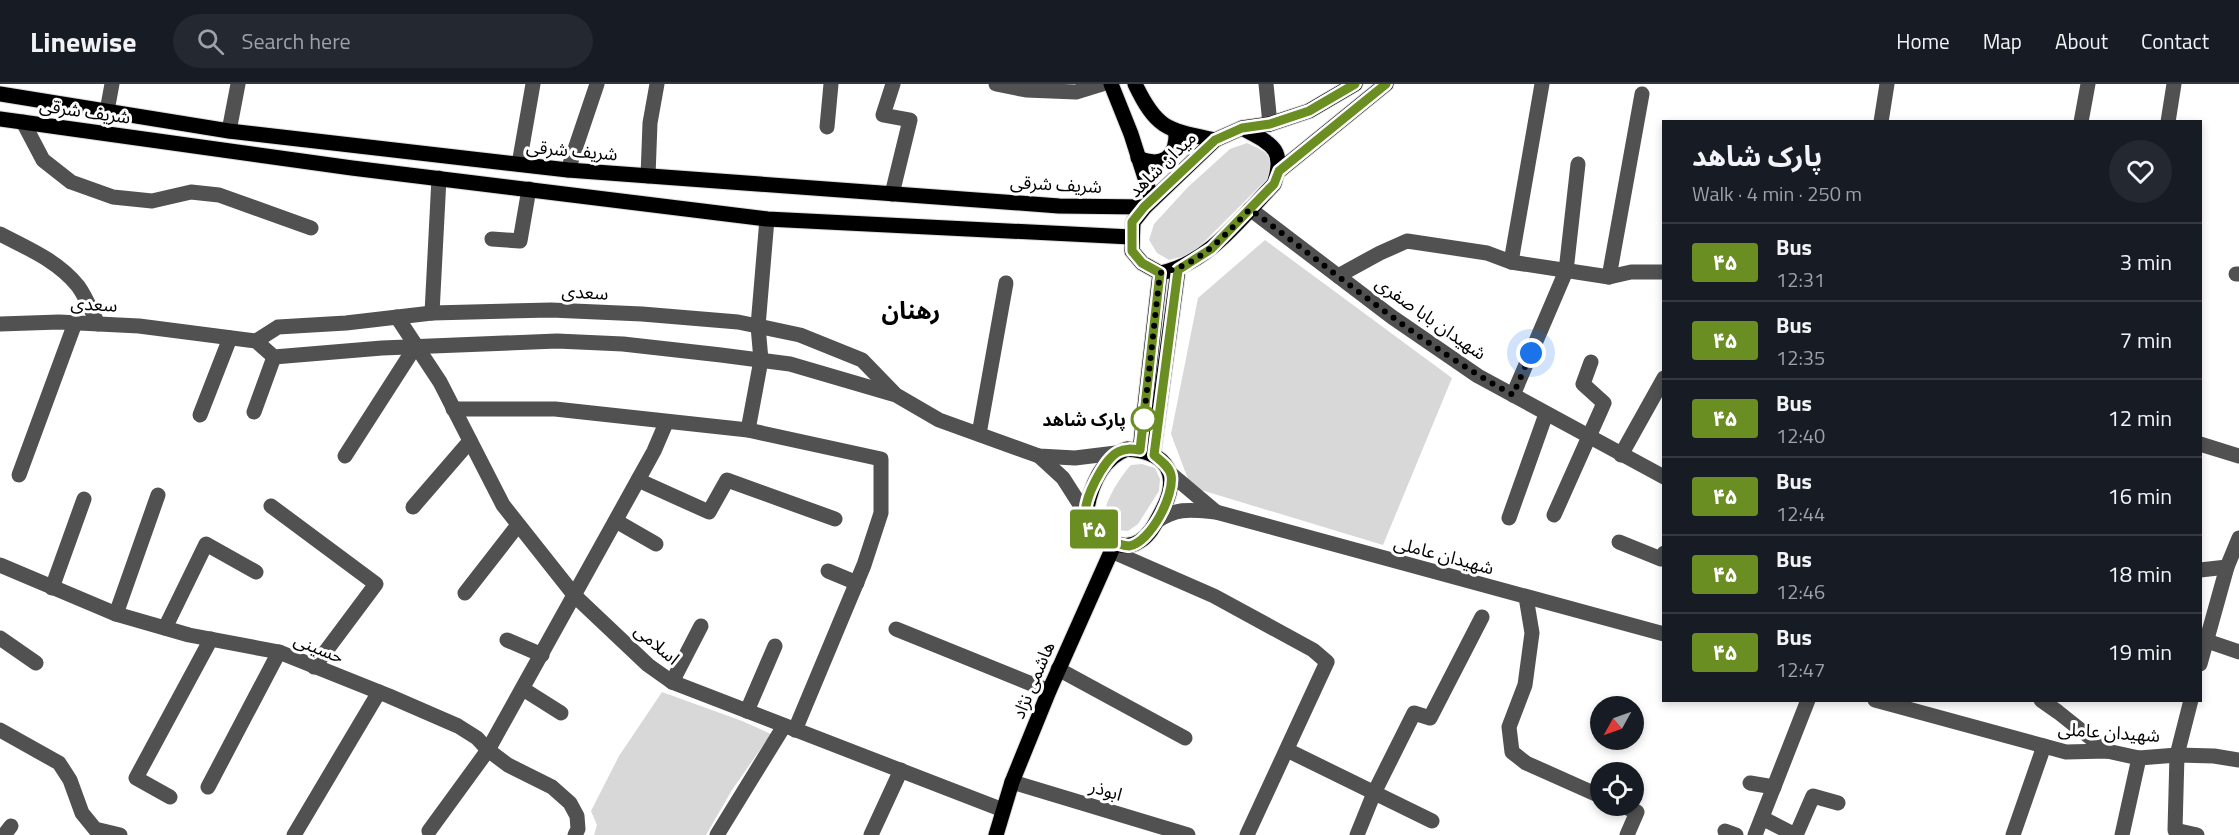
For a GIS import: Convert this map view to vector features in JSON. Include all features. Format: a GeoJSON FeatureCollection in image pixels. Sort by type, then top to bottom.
{"type":"FeatureCollection","features":[{"type":"Feature","properties":{"kind":"main road"},"geometry":{"type":"LineString","coordinates":[[1111,84],[1131,134],[1148,204]]}},
{"type":"Feature","properties":{"kind":"main road"},"geometry":{"type":"LineString","coordinates":[[1135,84],[1150,113],[1170,130],[1215,140]]}},
{"type":"Feature","properties":{"kind":"main road","name":"میدان شاهد"},"geometry":{"type":"LineString","coordinates":[[1131,237],[1132,222],[1215,140],[1242,128],[1270,124],[1312,110],[1355,84]]}},
{"type":"Feature","properties":{"kind":"main road"},"geometry":{"type":"LineString","coordinates":[[1279,171],[1386,84]]}},
{"type":"Feature","properties":{"kind":"main road","name":"شریف شرقی"},"geometry":{"type":"LineString","coordinates":[[0,94],[229,131],[568,170],[1059,206],[1148,204]]}},
{"type":"Feature","properties":{"kind":"main road"},"geometry":{"type":"LineString","coordinates":[[1312,110],[1312,121],[1317,129],[1327,131]]}},
{"type":"Feature","properties":{"kind":"main road","name":"شریف شرقی"},"geometry":{"type":"LineString","coordinates":[[0,119],[767,219],[1131,237]]}},
{"type":"Feature","properties":{"kind":"main road"},"geometry":{"type":"LineString","coordinates":[[1131,237],[1132,251],[1142,263],[1160,273],[1178,270],[1211,249],[1274,184],[1279,171],[1279,161],[1272,145],[1242,128]]}},
{"type":"Feature","properties":{"kind":"main road"},"geometry":{"type":"LineString","coordinates":[[1138,158],[1149,163],[1161,162],[1174,150],[1176,132]]}},
{"type":"Feature","properties":{"kind":"main road"},"geometry":{"type":"LineString","coordinates":[[1147,452],[1178,270]]}},
{"type":"Feature","properties":{"kind":"main road"},"geometry":{"type":"LineString","coordinates":[[1147,452],[1160,273]]}},
{"type":"Feature","properties":{"kind":"main road"},"geometry":{"type":"LineString","coordinates":[[1127,449],[1147,452],[1165,464],[1171,474],[1167,502],[1150,532],[1140,541],[1129,546],[1113,547],[1091,526],[1086,514],[1088,500],[1099,475],[1116,453],[1127,449]]}},
{"type":"Feature","properties":{"kind":"main road","name":"هاشمی نژاد"},"geometry":{"type":"LineString","coordinates":[[996,835],[1012,782],[1048,692],[1113,547]]}},
{"type":"Feature","properties":{"kind":"street"},"geometry":{"type":"LineString","coordinates":[[107,111],[112,84]]}},
{"type":"Feature","properties":{"kind":"street"},"geometry":{"type":"LineString","coordinates":[[229,131],[238,84]]}},
{"type":"Feature","properties":{"kind":"street"},"geometry":{"type":"LineString","coordinates":[[519,164],[532,84]]}},
{"type":"Feature","properties":{"kind":"street"},"geometry":{"type":"LineString","coordinates":[[568,170],[597,84]]}},
{"type":"Feature","properties":{"kind":"street"},"geometry":{"type":"LineString","coordinates":[[648,176],[650,123],[657,84]]}},
{"type":"Feature","properties":{"kind":"street"},"geometry":{"type":"LineString","coordinates":[[827,127],[831,84]]}},
{"type":"Feature","properties":{"kind":"street"},"geometry":{"type":"LineString","coordinates":[[892,194],[910,120],[883,115],[893,84]]}},
{"type":"Feature","properties":{"kind":"street"},"geometry":{"type":"LineString","coordinates":[[996,84],[1026,90],[1076,92],[1102,84]]}},
{"type":"Feature","properties":{"kind":"street"},"geometry":{"type":"LineString","coordinates":[[1266,84],[1270,124]]}},
{"type":"Feature","properties":{"kind":"street"},"geometry":{"type":"LineString","coordinates":[[1511,262],[1542,84]]}},
{"type":"Feature","properties":{"kind":"street"},"geometry":{"type":"LineString","coordinates":[[1881,120],[1887,84]]}},
{"type":"Feature","properties":{"kind":"street"},"geometry":{"type":"LineString","coordinates":[[2081,120],[2088,84]]}},
{"type":"Feature","properties":{"kind":"street"},"geometry":{"type":"LineString","coordinates":[[2168,120],[2174,84]]}},
{"type":"Feature","properties":{"kind":"street"},"geometry":{"type":"LineString","coordinates":[[1609,277],[1642,94]]}},
{"type":"Feature","properties":{"kind":"street"},"geometry":{"type":"LineString","coordinates":[[23,122],[43,160],[71,182],[113,197],[152,201],[190,192],[219,195],[311,228]]}},
{"type":"Feature","properties":{"kind":"street"},"geometry":{"type":"LineString","coordinates":[[1513,395],[1566,271],[1578,164]]}},
{"type":"Feature","properties":{"kind":"street"},"geometry":{"type":"LineString","coordinates":[[432,313],[439,178]]}},
{"type":"Feature","properties":{"kind":"street"},"geometry":{"type":"LineString","coordinates":[[492,238],[520,241],[528,189]]}},
{"type":"Feature","properties":{"kind":"street","name":"شهیدان بابا صفری"},"geometry":{"type":"LineString","coordinates":[[1250,209],[1420,337],[1478,376],[1662,476]]}},
{"type":"Feature","properties":{"kind":"street"},"geometry":{"type":"LineString","coordinates":[[748,430],[761,360],[758,326],[767,219]]}},
{"type":"Feature","properties":{"kind":"street"},"geometry":{"type":"LineString","coordinates":[[0,234],[31,249],[61,268],[80,288],[98,324]]}},
{"type":"Feature","properties":{"kind":"street"},"geometry":{"type":"LineString","coordinates":[[1338,276],[1407,241],[1487,253],[1511,262],[1609,277],[1631,272],[1662,272]]}},
{"type":"Feature","properties":{"kind":"street"},"geometry":{"type":"LineString","coordinates":[[979,434],[1006,283]]}},
{"type":"Feature","properties":{"kind":"street","name":"سعدی"},"geometry":{"type":"LineString","coordinates":[[0,324],[75,323],[138,326],[256,341],[278,327],[346,323],[432,313],[551,310],[642,314],[738,322],[800,335],[862,360],[896,395]]}},
{"type":"Feature","properties":{"kind":"street","name":"اسلامی"},"geometry":{"type":"LineString","coordinates":[[397,317],[440,382],[503,505],[575,596],[648,665],[672,682],[1003,810]]}},
{"type":"Feature","properties":{"kind":"street"},"geometry":{"type":"LineString","coordinates":[[20,475],[75,323]]}},
{"type":"Feature","properties":{"kind":"street"},"geometry":{"type":"LineString","coordinates":[[200,415],[230,338]]}},
{"type":"Feature","properties":{"kind":"street"},"geometry":{"type":"LineString","coordinates":[[254,412],[274,357],[256,341]]}},
{"type":"Feature","properties":{"kind":"street","name":"سعدی"},"geometry":{"type":"LineString","coordinates":[[274,357],[415,347],[558,341],[623,344],[761,360],[790,364],[896,395],[939,420],[1039,456]]}},
{"type":"Feature","properties":{"kind":"street"},"geometry":{"type":"LineString","coordinates":[[345,456],[415,347]]}},
{"type":"Feature","properties":{"kind":"street"},"geometry":{"type":"LineString","coordinates":[[1554,514],[1604,403],[1583,384],[1591,362]]}},
{"type":"Feature","properties":{"kind":"street"},"geometry":{"type":"LineString","coordinates":[[1621,455],[1662,382]]}},
{"type":"Feature","properties":{"kind":"street"},"geometry":{"type":"LineString","coordinates":[[453,409],[555,409],[666,423],[748,430],[881,459],[881,513],[856,584],[790,728],[717,835]]}},
{"type":"Feature","properties":{"kind":"street"},"geometry":{"type":"LineString","coordinates":[[1509,518],[1546,414]]}},
{"type":"Feature","properties":{"kind":"street"},"geometry":{"type":"LineString","coordinates":[[429,831],[488,750],[616,521],[666,423]]}},
{"type":"Feature","properties":{"kind":"street"},"geometry":{"type":"LineString","coordinates":[[413,507],[470,441]]}},
{"type":"Feature","properties":{"kind":"street"},"geometry":{"type":"LineString","coordinates":[[2202,445],[2239,456]]}},
{"type":"Feature","properties":{"kind":"street"},"geometry":{"type":"LineString","coordinates":[[1039,456],[1075,458],[1116,453]]}},
{"type":"Feature","properties":{"kind":"street"},"geometry":{"type":"LineString","coordinates":[[1039,456],[1063,478],[1086,514]]}},
{"type":"Feature","properties":{"kind":"street","name":"شهیدان عاملی"},"geometry":{"type":"LineString","coordinates":[[1171,474],[1215,512]]}},
{"type":"Feature","properties":{"kind":"street"},"geometry":{"type":"LineString","coordinates":[[638,480],[709,512],[727,480],[835,519]]}},
{"type":"Feature","properties":{"kind":"street"},"geometry":{"type":"LineString","coordinates":[[116,614],[158,495]]}},
{"type":"Feature","properties":{"kind":"street"},"geometry":{"type":"LineString","coordinates":[[52,588],[84,499]]}},
{"type":"Feature","properties":{"kind":"street"},"geometry":{"type":"LineString","coordinates":[[270,506],[376,584],[314,667]]}},
{"type":"Feature","properties":{"kind":"street","name":"شهیدان عاملی"},"geometry":{"type":"LineString","coordinates":[[1157,520],[1183,509],[1215,512],[1662,633]]}},
{"type":"Feature","properties":{"kind":"street"},"geometry":{"type":"LineString","coordinates":[[616,521],[656,544]]}},
{"type":"Feature","properties":{"kind":"street"},"geometry":{"type":"LineString","coordinates":[[465,593],[518,525]]}},
{"type":"Feature","properties":{"kind":"street"},"geometry":{"type":"LineString","coordinates":[[2202,657],[2227,567],[2239,538]]}},
{"type":"Feature","properties":{"kind":"street"},"geometry":{"type":"LineString","coordinates":[[1619,542],[1662,559]]}},
{"type":"Feature","properties":{"kind":"street"},"geometry":{"type":"LineString","coordinates":[[165,628],[206,544],[256,572]]}},
{"type":"Feature","properties":{"kind":"street"},"geometry":{"type":"LineString","coordinates":[[1113,547],[1214,596],[1313,650],[1327,662],[1247,835]]}},
{"type":"Feature","properties":{"kind":"street"},"geometry":{"type":"LineString","coordinates":[[2202,570],[2227,567]]}},
{"type":"Feature","properties":{"kind":"street","name":"حسینی"},"geometry":{"type":"LineString","coordinates":[[1,569],[116,614],[211,639],[279,652],[458,726],[477,738],[488,750],[508,765],[552,787],[570,803],[577,816],[578,830],[575,835]]}},
{"type":"Feature","properties":{"kind":"street"},"geometry":{"type":"LineString","coordinates":[[828,571],[856,584]]}},
{"type":"Feature","properties":{"kind":"street"},"geometry":{"type":"LineString","coordinates":[[1526,597],[1532,633],[1525,685],[1509,727],[1512,752],[1526,763],[1590,792]]}},
{"type":"Feature","properties":{"kind":"street"},"geometry":{"type":"LineString","coordinates":[[1357,835],[1374,793],[1414,713],[1430,718],[1482,617]]}},
{"type":"Feature","properties":{"kind":"street"},"geometry":{"type":"LineString","coordinates":[[672,682],[701,626]]}},
{"type":"Feature","properties":{"kind":"street"},"geometry":{"type":"LineString","coordinates":[[896,629],[1048,692]]}},
{"type":"Feature","properties":{"kind":"street"},"geometry":{"type":"LineString","coordinates":[[0,638],[36,663]]}},
{"type":"Feature","properties":{"kind":"street"},"geometry":{"type":"LineString","coordinates":[[170,797],[136,778],[211,639]]}},
{"type":"Feature","properties":{"kind":"street"},"geometry":{"type":"LineString","coordinates":[[507,640],[542,655]]}},
{"type":"Feature","properties":{"kind":"street"},"geometry":{"type":"LineString","coordinates":[[2207,641],[2239,652]]}},
{"type":"Feature","properties":{"kind":"street"},"geometry":{"type":"LineString","coordinates":[[747,711],[775,646]]}},
{"type":"Feature","properties":{"kind":"street"},"geometry":{"type":"LineString","coordinates":[[208,786],[279,652]]}},
{"type":"Feature","properties":{"kind":"street"},"geometry":{"type":"LineString","coordinates":[[1058,669],[1185,738]]}},
{"type":"Feature","properties":{"kind":"street"},"geometry":{"type":"LineString","coordinates":[[523,689],[561,713]]}},
{"type":"Feature","properties":{"kind":"street"},"geometry":{"type":"LineString","coordinates":[[294,835],[379,692]]}},
{"type":"Feature","properties":{"kind":"street"},"geometry":{"type":"LineString","coordinates":[[1755,835],[1807,702]]}},
{"type":"Feature","properties":{"kind":"street","name":"شهیدان عاملی"},"geometry":{"type":"LineString","coordinates":[[1882,702],[2066,752],[2107,751],[2139,758],[2177,755],[2214,756],[2239,760]]}},
{"type":"Feature","properties":{"kind":"street"},"geometry":{"type":"LineString","coordinates":[[2044,702],[2107,751]]}},
{"type":"Feature","properties":{"kind":"street"},"geometry":{"type":"LineString","coordinates":[[2190,702],[2177,755],[2175,830],[2197,835]]}},
{"type":"Feature","properties":{"kind":"street"},"geometry":{"type":"LineString","coordinates":[[0,730],[59,763],[70,780],[82,813],[95,829],[120,835]]}},
{"type":"Feature","properties":{"kind":"street"},"geometry":{"type":"LineString","coordinates":[[2013,835],[2044,746]]}},
{"type":"Feature","properties":{"kind":"street"},"geometry":{"type":"LineString","coordinates":[[1287,750],[1432,821]]}},
{"type":"Feature","properties":{"kind":"street"},"geometry":{"type":"LineString","coordinates":[[2122,835],[2139,758]]}},
{"type":"Feature","properties":{"kind":"street"},"geometry":{"type":"LineString","coordinates":[[871,835],[901,770]]}},
{"type":"Feature","properties":{"kind":"street","name":"ابوذر"},"geometry":{"type":"LineString","coordinates":[[1012,782],[1188,835]]}},
{"type":"Feature","properties":{"kind":"street"},"geometry":{"type":"LineString","coordinates":[[1750,783],[1774,787]]}},
{"type":"Feature","properties":{"kind":"street"},"geometry":{"type":"LineString","coordinates":[[1762,818],[1796,835],[1813,796],[1838,803]]}},
{"type":"Feature","properties":{"kind":"street"},"geometry":{"type":"LineString","coordinates":[[1627,835],[1635,816]]}},
{"type":"Feature","properties":{"kind":"shaded area"},"geometry":{"type":"Polygon","coordinates":[[[1247,143],[1267,155],[1270,163],[1269,177],[1199,247],[1184,256],[1169,260],[1157,253],[1149,240],[1154,224],[1188,187],[1230,149],[1247,143]]]}},
{"type":"Feature","properties":{"kind":"shaded area","name":"پارک شاهد"},"geometry":{"type":"Polygon","coordinates":[[[1265,240],[1452,378],[1383,545],[1191,487],[1171,434],[1198,298],[1265,240]]]}},
{"type":"Feature","properties":{"kind":"shaded area"},"geometry":{"type":"Polygon","coordinates":[[[1142,464],[1155,468],[1160,479],[1159,491],[1138,524],[1128,531],[1116,530],[1105,513],[1108,501],[1119,480],[1131,465],[1142,464]]]}},
{"type":"Feature","properties":{"kind":"shaded area"},"geometry":{"type":"Polygon","coordinates":[[[662,692],[771,734],[732,790],[706,835],[594,835],[597,825],[591,811],[619,756],[662,692]]]}},
{"type":"Feature","properties":{"kind":"bus line","name":"۴۵"},"geometry":{"type":"LineString","coordinates":[[1355,84],[1309,111],[1270,124],[1242,128],[1215,140],[1144,207],[1132,222],[1132,251],[1142,263],[1160,273],[1140,450],[1127,449],[1116,453],[1099,475],[1088,500],[1086,514],[1091,526],[1102,537],[1129,546],[1140,541],[1150,532],[1167,502],[1171,474],[1165,464],[1154,455],[1178,270],[1211,249],[1274,184],[1279,171],[1386,84]]}},
{"type":"Feature","properties":{"kind":"place","name":"پارک شاهد"},"geometry":{"type":"Point","coordinates":[1144,419]}},
{"type":"Feature","properties":{"kind":"district","name":"رهنان"},"geometry":{"type":"Point","coordinates":[911,310]}},
{"type":"Feature","properties":{"kind":"route"},"geometry":{"type":"LineString","coordinates":[[1144,419],[1143,426],[1160,273],[1178,270],[1211,249],[1250,209],[1392,317],[1478,376],[1513,395],[1531,353]]}}]}
